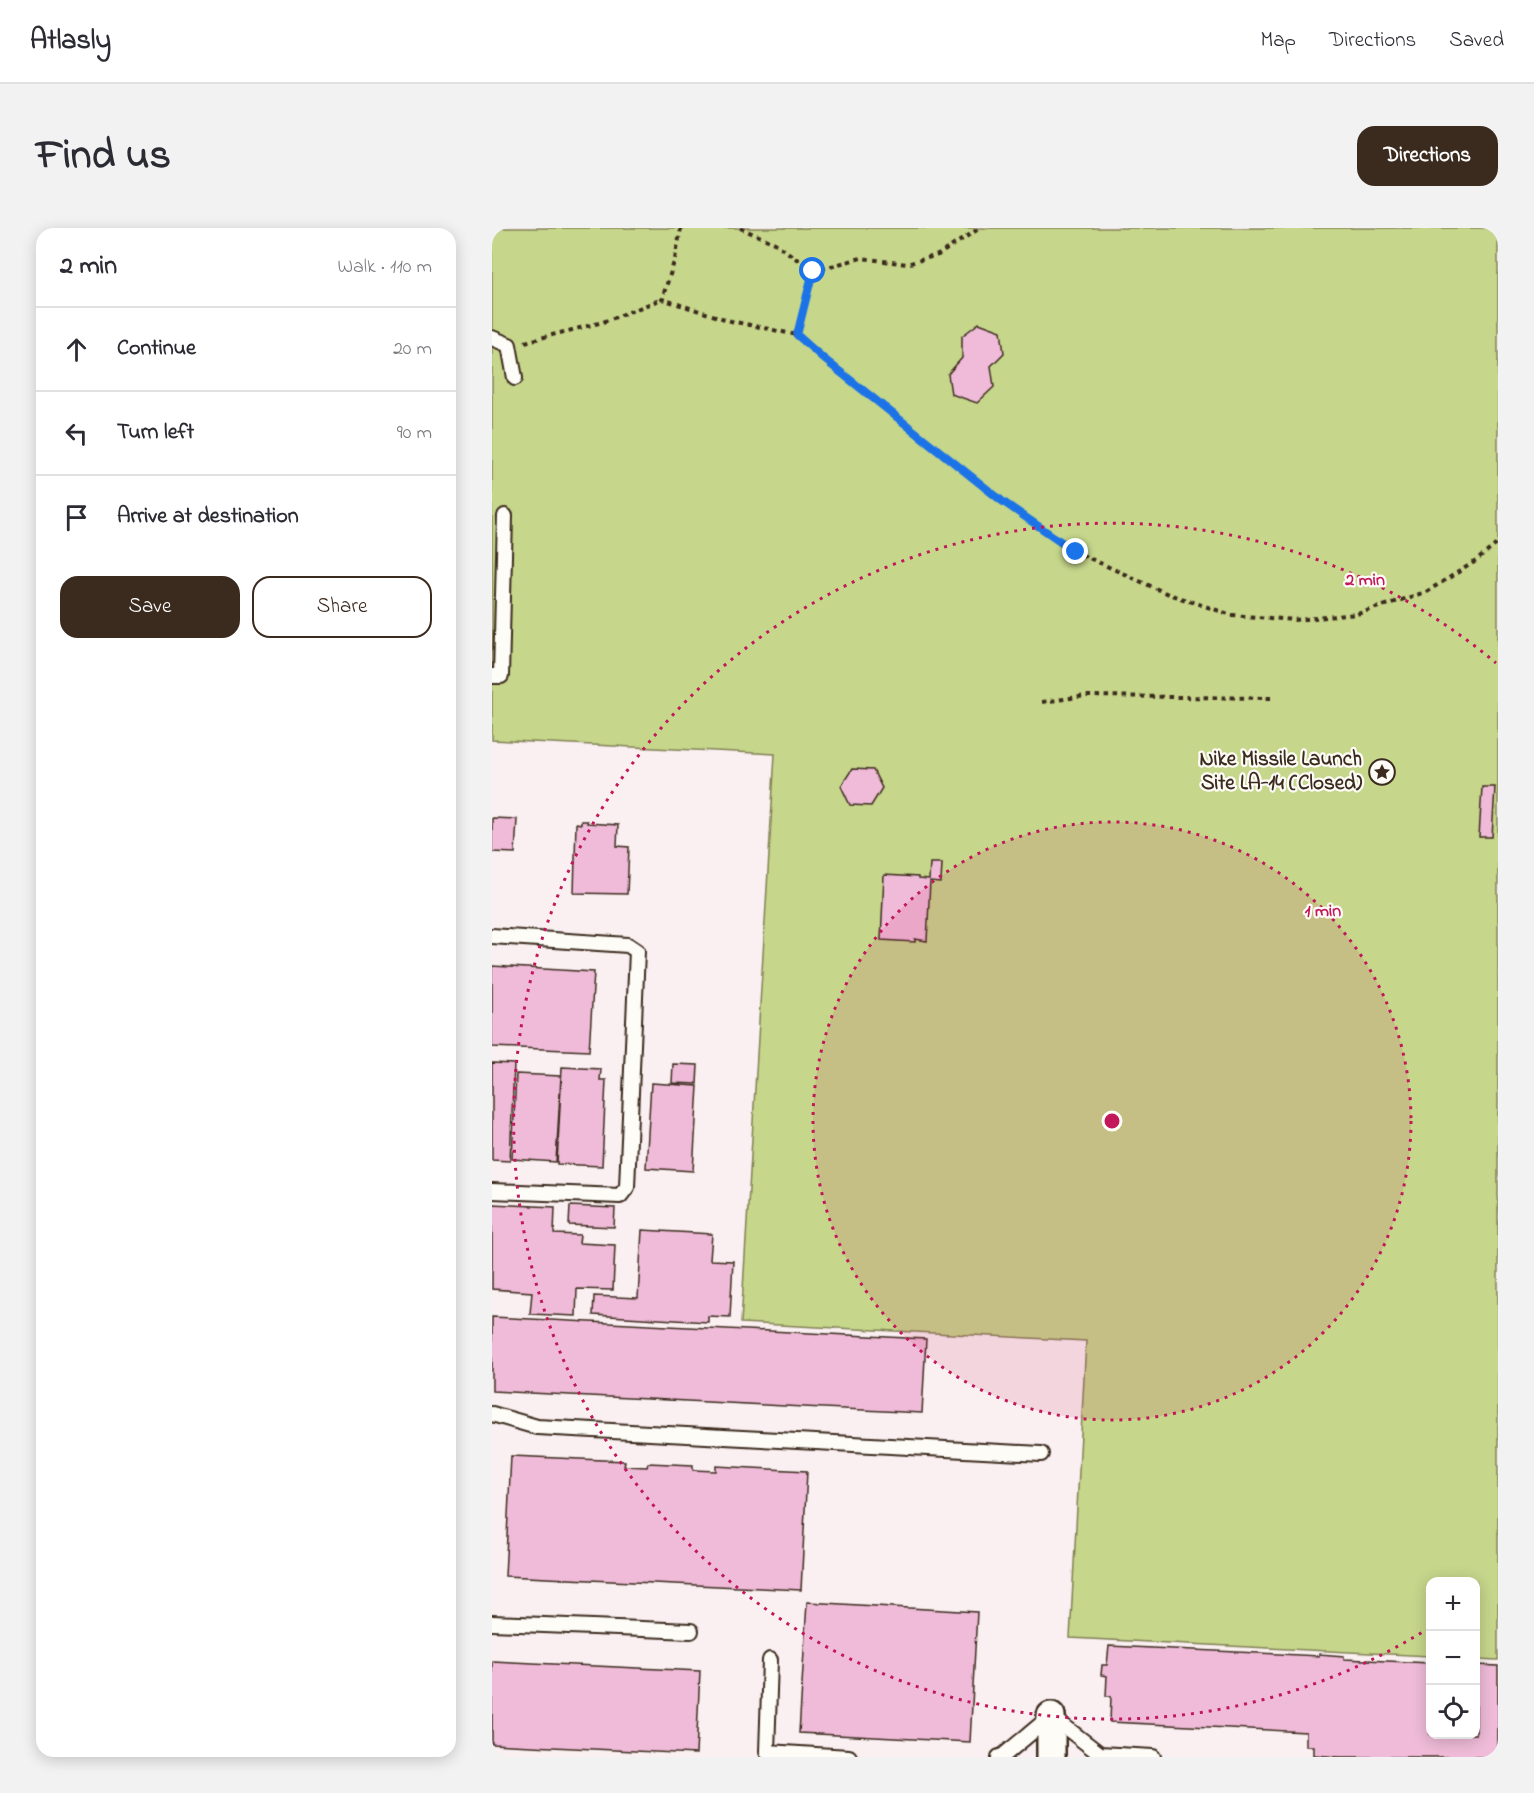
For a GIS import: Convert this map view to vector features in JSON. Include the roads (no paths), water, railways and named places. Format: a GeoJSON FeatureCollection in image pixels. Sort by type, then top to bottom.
{"type":"FeatureCollection","features":[{"type":"Feature","properties":{"kind":"street"},"geometry":{"type":"LineString","coordinates":[[1051,1716],[1051,1757]]}},
{"type":"Feature","properties":{"kind":"lane"},"geometry":{"type":"LineString","coordinates":[[492,338],[509,345],[515,378]]}},
{"type":"Feature","properties":{"kind":"lane"},"geometry":{"type":"LineString","coordinates":[[492,676],[501,676],[505,516]]}},
{"type":"Feature","properties":{"kind":"lane"},"geometry":{"type":"LineString","coordinates":[[492,936],[628,945],[637,951],[627,1187],[620,1196],[492,1191]]}},
{"type":"Feature","properties":{"kind":"lane"},"geometry":{"type":"LineString","coordinates":[[492,1414],[537,1427],[1041,1454]]}},
{"type":"Feature","properties":{"kind":"lane"},"geometry":{"type":"LineString","coordinates":[[492,1623],[691,1631]]}},
{"type":"Feature","properties":{"kind":"lane"},"geometry":{"type":"LineString","coordinates":[[770,1660],[767,1752],[849,1757]]}},
{"type":"Feature","properties":{"kind":"lane"},"geometry":{"type":"LineString","coordinates":[[999,1757],[1051,1716],[1100,1754],[1153,1757]]}},
{"type":"Feature","properties":{"kind":"place","name":"Nike Missile Launch Site LA-14 (Closed)"},"geometry":{"type":"Point","coordinates":[1382,772]}}]}
